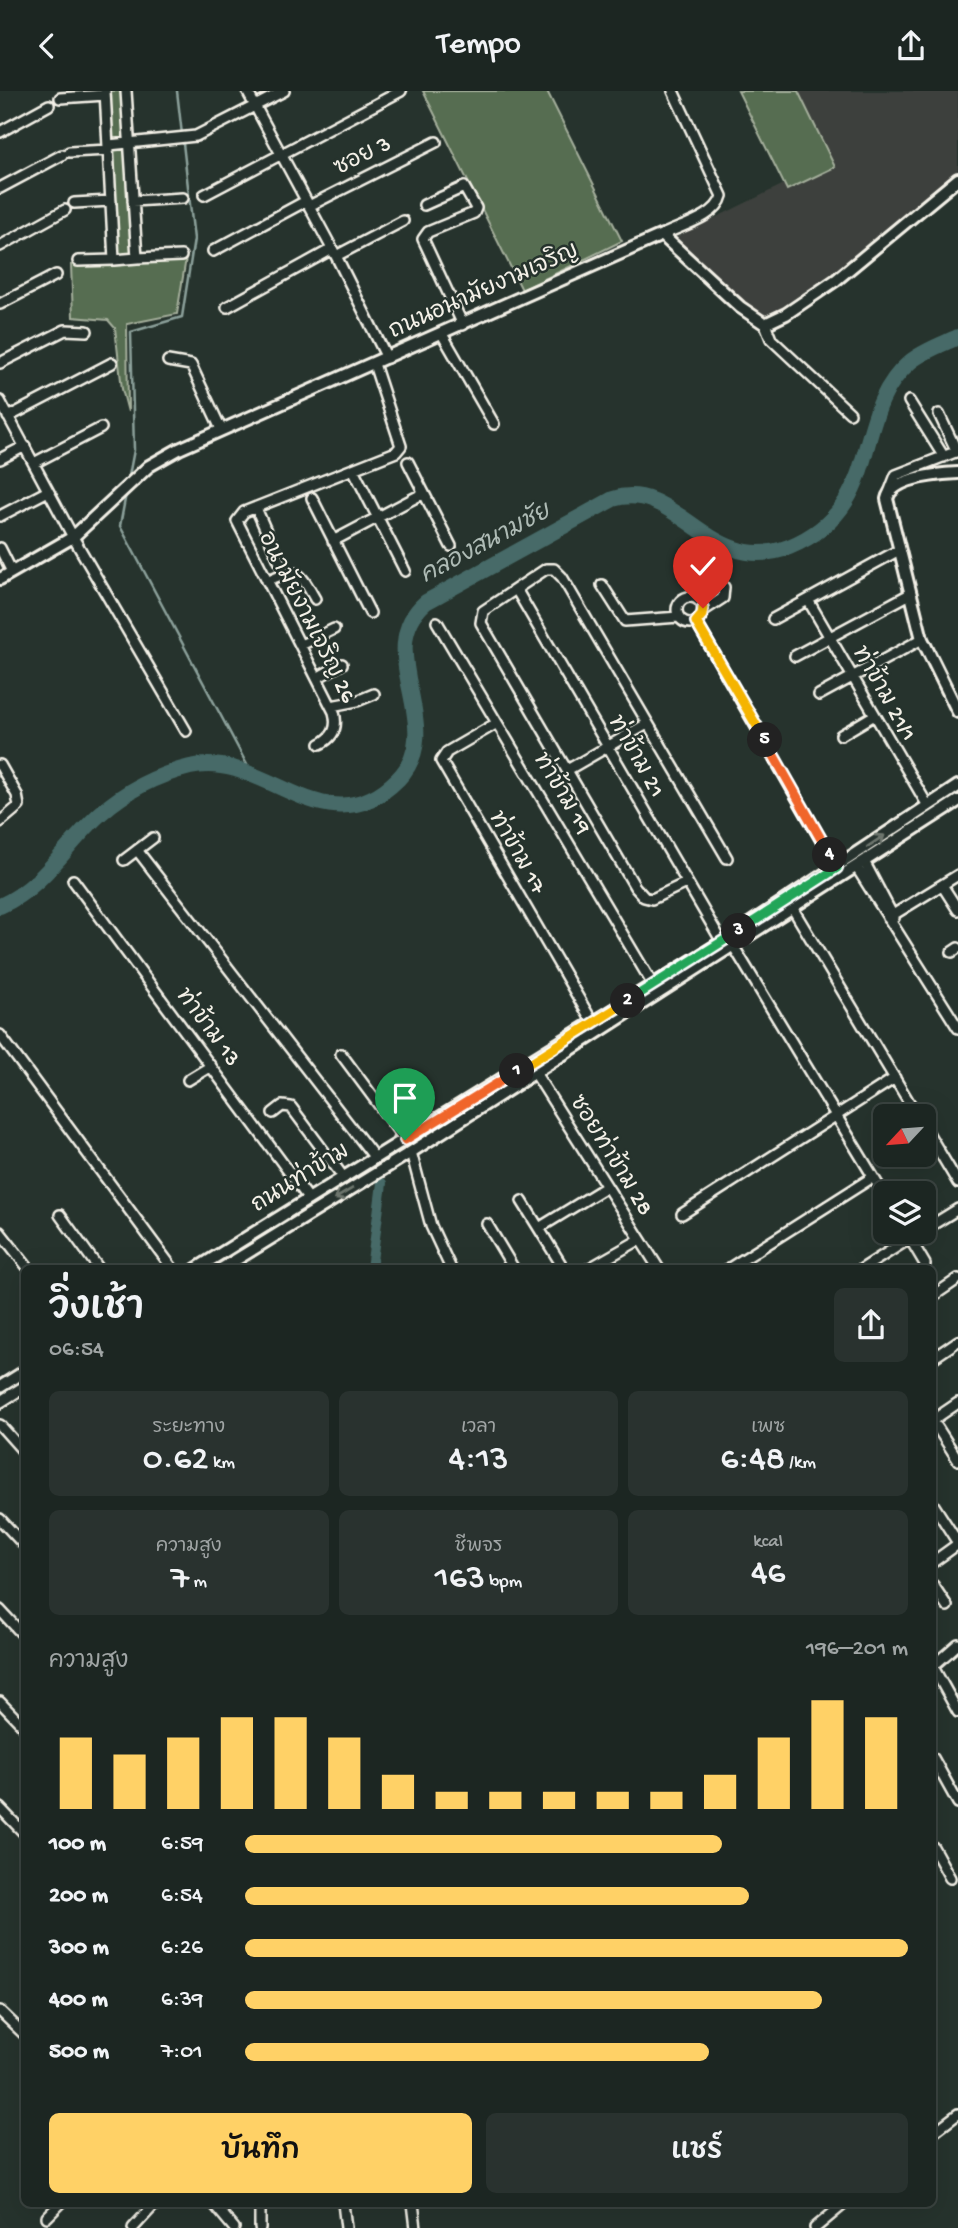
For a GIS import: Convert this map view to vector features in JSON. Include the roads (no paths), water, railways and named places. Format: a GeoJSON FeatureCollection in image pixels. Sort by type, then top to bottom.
{"type":"FeatureCollection","features":[{"type":"Feature","properties":{"kind":"street"},"geometry":{"type":"LineString","coordinates":[[126,91],[137,258]]}},
{"type":"Feature","properties":{"kind":"street"},"geometry":{"type":"LineString","coordinates":[[247,91],[387,358]]}},
{"type":"Feature","properties":{"kind":"street"},"geometry":{"type":"LineString","coordinates":[[1,186],[65,153],[192,137],[284,91]]}},
{"type":"Feature","properties":{"kind":"street"},"geometry":{"type":"LineString","coordinates":[[204,195],[401,91]]}},
{"type":"Feature","properties":{"kind":"street"},"geometry":{"type":"LineString","coordinates":[[673,91],[722,196],[711,212],[662,235],[740,307],[765,324],[771,339],[850,413]]}},
{"type":"Feature","properties":{"kind":"street"},"geometry":{"type":"LineString","coordinates":[[60,99],[105,93],[114,260]]}},
{"type":"Feature","properties":{"kind":"street"},"geometry":{"type":"LineString","coordinates":[[0,132],[49,105]]}},
{"type":"Feature","properties":{"kind":"street","name":"ซอย 3"},"geometry":{"type":"LineString","coordinates":[[213,251],[436,142]]}},
{"type":"Feature","properties":{"kind":"street"},"geometry":{"type":"LineString","coordinates":[[765,324],[786,314],[836,280],[958,179]]}},
{"type":"Feature","properties":{"kind":"street"},"geometry":{"type":"LineString","coordinates":[[424,205],[464,187],[476,208],[474,213],[428,232],[423,239],[463,325]]}},
{"type":"Feature","properties":{"kind":"street"},"geometry":{"type":"LineString","coordinates":[[134,201],[183,198]]}},
{"type":"Feature","properties":{"kind":"street"},"geometry":{"type":"LineString","coordinates":[[74,203],[111,201]]}},
{"type":"Feature","properties":{"kind":"street"},"geometry":{"type":"LineString","coordinates":[[0,246],[65,210]]}},
{"type":"Feature","properties":{"kind":"street"},"geometry":{"type":"LineString","coordinates":[[227,307],[403,221]]}},
{"type":"Feature","properties":{"kind":"street","name":"ถนนอนามัยงามเจริญ"},"geometry":{"type":"LineString","coordinates":[[0,579],[73,537],[149,467],[221,429],[463,325],[662,235]]}},
{"type":"Feature","properties":{"kind":"street"},"geometry":{"type":"LineString","coordinates":[[78,261],[181,256]]}},
{"type":"Feature","properties":{"kind":"street"},"geometry":{"type":"LineString","coordinates":[[0,304],[56,275]]}},
{"type":"Feature","properties":{"kind":"street"},"geometry":{"type":"LineString","coordinates":[[0,363],[65,330],[72,328],[87,331]]}},
{"type":"Feature","properties":{"kind":"street"},"geometry":{"type":"LineString","coordinates":[[442,334],[494,423]]}},
{"type":"Feature","properties":{"kind":"street"},"geometry":{"type":"LineString","coordinates":[[168,361],[191,365],[221,429]]}},
{"type":"Feature","properties":{"kind":"street"},"geometry":{"type":"LineString","coordinates":[[8,417],[112,363]]}},
{"type":"Feature","properties":{"kind":"street","name":"อนามัยงามเจริญ 26"},"geometry":{"type":"LineString","coordinates":[[320,744],[334,732],[336,721],[331,706],[237,521],[239,515],[354,471],[389,456],[401,446],[373,364]]}},
{"type":"Feature","properties":{"kind":"street"},"geometry":{"type":"LineString","coordinates":[[0,401],[73,537],[186,731]]}},
{"type":"Feature","properties":{"kind":"street"},"geometry":{"type":"LineString","coordinates":[[909,401],[944,457]]}},
{"type":"Feature","properties":{"kind":"street"},"geometry":{"type":"LineString","coordinates":[[939,414],[958,451],[896,475],[888,502],[922,639],[958,712]]}},
{"type":"Feature","properties":{"kind":"street"},"geometry":{"type":"LineString","coordinates":[[34,463],[101,428]]}},
{"type":"Feature","properties":{"kind":"street"},"geometry":{"type":"LineString","coordinates":[[0,459],[25,446]]}},
{"type":"Feature","properties":{"kind":"street"},"geometry":{"type":"LineString","coordinates":[[408,463],[451,546]]}},
{"type":"Feature","properties":{"kind":"street"},"geometry":{"type":"LineString","coordinates":[[354,471],[405,571]]}},
{"type":"Feature","properties":{"kind":"street"},"geometry":{"type":"LineString","coordinates":[[889,493],[902,484],[958,473]]}},
{"type":"Feature","properties":{"kind":"street"},"geometry":{"type":"LineString","coordinates":[[0,516],[48,491]]}},
{"type":"Feature","properties":{"kind":"street"},"geometry":{"type":"LineString","coordinates":[[333,541],[424,493]]}},
{"type":"Feature","properties":{"kind":"street"},"geometry":{"type":"LineString","coordinates":[[312,498],[370,613]]}},
{"type":"Feature","properties":{"kind":"street"},"geometry":{"type":"LineString","coordinates":[[256,508],[285,572]]}},
{"type":"Feature","properties":{"kind":"street"},"geometry":{"type":"LineString","coordinates":[[0,548],[12,572]]}},
{"type":"Feature","properties":{"kind":"street"},"geometry":{"type":"LineString","coordinates":[[774,619],[899,550]]}},
{"type":"Feature","properties":{"kind":"street"},"geometry":{"type":"LineString","coordinates":[[686,883],[652,899],[644,897],[481,623],[483,611],[546,569],[559,572],[727,858]]}},
{"type":"Feature","properties":{"kind":"street"},"geometry":{"type":"LineString","coordinates":[[267,581],[285,572],[300,574],[315,599]]}},
{"type":"Feature","properties":{"kind":"street"},"geometry":{"type":"LineString","coordinates":[[694,597],[711,576],[716,577],[724,587],[723,598],[703,611],[696,622]]}},
{"type":"Feature","properties":{"kind":"street"},"geometry":{"type":"LineString","coordinates":[[602,585],[625,621],[678,617],[684,622],[696,622]]}},
{"type":"Feature","properties":{"kind":"street","name":"ท่าข้าม 21"},"geometry":{"type":"LineString","coordinates":[[516,589],[722,942]]}},
{"type":"Feature","properties":{"kind":"street"},"geometry":{"type":"LineString","coordinates":[[795,656],[909,594]]}},
{"type":"Feature","properties":{"kind":"street"},"geometry":{"type":"LineString","coordinates":[[678,617],[678,604],[684,597],[694,597],[702,604],[703,611]]}},
{"type":"Feature","properties":{"kind":"street","name":"ท่าข้าม 21/1"},"geometry":{"type":"LineString","coordinates":[[808,600],[873,716],[928,806]]}},
{"type":"Feature","properties":{"kind":"street","name":"ท่าข้าม 19"},"geometry":{"type":"LineString","coordinates":[[437,622],[653,985]]}},
{"type":"Feature","properties":{"kind":"street"},"geometry":{"type":"LineString","coordinates":[[696,622],[837,868]]}},
{"type":"Feature","properties":{"kind":"street"},"geometry":{"type":"LineString","coordinates":[[301,645],[334,629]]}},
{"type":"Feature","properties":{"kind":"street"},"geometry":{"type":"LineString","coordinates":[[819,695],[922,639]]}},
{"type":"Feature","properties":{"kind":"street"},"geometry":{"type":"LineString","coordinates":[[317,678],[342,664]]}},
{"type":"Feature","properties":{"kind":"street"},"geometry":{"type":"LineString","coordinates":[[331,706],[357,701],[374,694]]}},
{"type":"Feature","properties":{"kind":"street"},"geometry":{"type":"LineString","coordinates":[[841,735],[873,716]]}},
{"type":"Feature","properties":{"kind":"street","name":"ท่าข้าม 17"},"geometry":{"type":"LineString","coordinates":[[497,723],[447,751],[441,761],[593,1023]]}},
{"type":"Feature","properties":{"kind":"street"},"geometry":{"type":"LineString","coordinates":[[569,769],[648,724]]}},
{"type":"Feature","properties":{"kind":"street"},"geometry":{"type":"LineString","coordinates":[[0,765],[17,795],[19,806],[0,822]]}},
{"type":"Feature","properties":{"kind":"street","name":"ถนนท่าข้าม"},"geometry":{"type":"LineString","coordinates":[[226,1265],[411,1152],[593,1023],[837,868],[958,786]]}},
{"type":"Feature","properties":{"kind":"street","name":"ถนนท่าข้าม"},"geometry":{"type":"LineString","coordinates":[[203,1265],[405,1140],[734,947],[958,801]]}},
{"type":"Feature","properties":{"kind":"street"},"geometry":{"type":"LineString","coordinates":[[124,860],[153,838]]}},
{"type":"Feature","properties":{"kind":"street"},"geometry":{"type":"LineString","coordinates":[[138,850],[375,1158]]}},
{"type":"Feature","properties":{"kind":"street"},"geometry":{"type":"LineString","coordinates":[[861,866],[958,1028]]}},
{"type":"Feature","properties":{"kind":"street"},"geometry":{"type":"LineString","coordinates":[[891,916],[958,875]]}},
{"type":"Feature","properties":{"kind":"street","name":"ท่าข้าม 13"},"geometry":{"type":"LineString","coordinates":[[73,880],[309,1199]]}},
{"type":"Feature","properties":{"kind":"street"},"geometry":{"type":"LineString","coordinates":[[943,885],[958,910]]}},
{"type":"Feature","properties":{"kind":"street"},"geometry":{"type":"LineString","coordinates":[[793,909],[910,1104]]}},
{"type":"Feature","properties":{"kind":"street"},"geometry":{"type":"LineString","coordinates":[[734,947],[875,1181]]}},
{"type":"Feature","properties":{"kind":"street"},"geometry":{"type":"LineString","coordinates":[[0,1035],[170,1265]]}},
{"type":"Feature","properties":{"kind":"street"},"geometry":{"type":"LineString","coordinates":[[341,1054],[405,1140]]}},
{"type":"Feature","properties":{"kind":"street"},"geometry":{"type":"LineString","coordinates":[[188,1080],[211,1066]]}},
{"type":"Feature","properties":{"kind":"street","name":"ซอยท่าข้าม 28"},"geometry":{"type":"LineString","coordinates":[[532,1067],[656,1265]]}},
{"type":"Feature","properties":{"kind":"street"},"geometry":{"type":"LineString","coordinates":[[682,1214],[895,1078]]}},
{"type":"Feature","properties":{"kind":"street"},"geometry":{"type":"LineString","coordinates":[[273,1113],[282,1106],[291,1107],[344,1178]]}},
{"type":"Feature","properties":{"kind":"street"},"geometry":{"type":"LineString","coordinates":[[936,1146],[958,1183]]}},
{"type":"Feature","properties":{"kind":"street"},"geometry":{"type":"LineString","coordinates":[[411,1152],[432,1226],[449,1265]]}},
{"type":"Feature","properties":{"kind":"street"},"geometry":{"type":"LineString","coordinates":[[734,1265],[873,1177]]}},
{"type":"Feature","properties":{"kind":"street"},"geometry":{"type":"LineString","coordinates":[[539,1228],[606,1187]]}},
{"type":"Feature","properties":{"kind":"street"},"geometry":{"type":"LineString","coordinates":[[522,1201],[562,1265]]}},
{"type":"Feature","properties":{"kind":"street"},"geometry":{"type":"LineString","coordinates":[[936,1222],[958,1209]]}},
{"type":"Feature","properties":{"kind":"street"},"geometry":{"type":"LineString","coordinates":[[60,1215],[96,1265]]}},
{"type":"Feature","properties":{"kind":"street"},"geometry":{"type":"LineString","coordinates":[[487,1224],[512,1265]]}},
{"type":"Feature","properties":{"kind":"street"},"geometry":{"type":"LineString","coordinates":[[0,1232],[26,1265]]}},
{"type":"Feature","properties":{"kind":"street"},"geometry":{"type":"LineString","coordinates":[[596,1265],[639,1240]]}},
{"type":"Feature","properties":{"kind":"street"},"geometry":{"type":"LineString","coordinates":[[867,1265],[896,1244]]}},
{"type":"Feature","properties":{"kind":"street"},"geometry":{"type":"LineString","coordinates":[[913,1244],[925,1264]]}},
{"type":"Feature","properties":{"kind":"street"},"geometry":{"type":"LineString","coordinates":[[219,1255],[222,1265]]}},
{"type":"Feature","properties":{"kind":"street"},"geometry":{"type":"LineString","coordinates":[[606,1259],[610,1265]]}},
{"type":"Feature","properties":{"kind":"street"},"geometry":{"type":"LineString","coordinates":[[936,1294],[958,1279]]}},
{"type":"Feature","properties":{"kind":"street"},"geometry":{"type":"LineString","coordinates":[[936,1356],[958,1341]]}},
{"type":"Feature","properties":{"kind":"street"},"geometry":{"type":"LineString","coordinates":[[0,1387],[21,1374]]}},
{"type":"Feature","properties":{"kind":"street"},"geometry":{"type":"LineString","coordinates":[[0,1402],[21,1389]]}},
{"type":"Feature","properties":{"kind":"street"},"geometry":{"type":"LineString","coordinates":[[936,1423],[958,1403]]}},
{"type":"Feature","properties":{"kind":"street"},"geometry":{"type":"LineString","coordinates":[[0,1425],[21,1449]]}},
{"type":"Feature","properties":{"kind":"street"},"geometry":{"type":"LineString","coordinates":[[936,1426],[958,1460]]}},
{"type":"Feature","properties":{"kind":"street"},"geometry":{"type":"LineString","coordinates":[[936,1509],[958,1544],[936,1560]]}},
{"type":"Feature","properties":{"kind":"street"},"geometry":{"type":"LineString","coordinates":[[0,1519],[21,1542]]}},
{"type":"Feature","properties":{"kind":"street"},"geometry":{"type":"LineString","coordinates":[[936,1590],[947,1606]]}},
{"type":"Feature","properties":{"kind":"street"},"geometry":{"type":"LineString","coordinates":[[0,1610],[21,1633]]}},
{"type":"Feature","properties":{"kind":"street"},"geometry":{"type":"LineString","coordinates":[[936,1664],[958,1644]]}},
{"type":"Feature","properties":{"kind":"street"},"geometry":{"type":"LineString","coordinates":[[936,1672],[958,1712]]}},
{"type":"Feature","properties":{"kind":"street"},"geometry":{"type":"LineString","coordinates":[[0,1702],[21,1724]]}},
{"type":"Feature","properties":{"kind":"street"},"geometry":{"type":"LineString","coordinates":[[936,1763],[958,1803]]}},
{"type":"Feature","properties":{"kind":"street"},"geometry":{"type":"LineString","coordinates":[[0,1808],[21,1830]]}},
{"type":"Feature","properties":{"kind":"street"},"geometry":{"type":"LineString","coordinates":[[936,1852],[950,1878]]}},
{"type":"Feature","properties":{"kind":"street"},"geometry":{"type":"LineString","coordinates":[[0,2011],[21,2031]]}},
{"type":"Feature","properties":{"kind":"street"},"geometry":{"type":"LineString","coordinates":[[936,2131],[958,2114]]}},
{"type":"Feature","properties":{"kind":"street"},"geometry":{"type":"LineString","coordinates":[[47,2217],[57,2207]]}},
{"type":"Feature","properties":{"kind":"street"},"geometry":{"type":"LineString","coordinates":[[133,2228],[152,2207]]}},
{"type":"Feature","properties":{"kind":"street"},"geometry":{"type":"LineString","coordinates":[[216,2207],[234,2228]]}},
{"type":"Feature","properties":{"kind":"street"},"geometry":{"type":"LineString","coordinates":[[260,2207],[260,2228]]}},
{"type":"Feature","properties":{"kind":"street"},"geometry":{"type":"LineString","coordinates":[[343,2207],[346,2228]]}},
{"type":"Feature","properties":{"kind":"street"},"geometry":{"type":"LineString","coordinates":[[413,2207],[416,2228]]}},
{"type":"Feature","properties":{"kind":"street"},"geometry":{"type":"LineString","coordinates":[[815,2228],[840,2207]]}},
{"type":"Feature","properties":{"kind":"waterway"},"geometry":{"type":"LineString","coordinates":[[128,481],[134,450],[131,332],[182,317],[194,239],[177,91]]}},
{"type":"Feature","properties":{"kind":"waterway","name":"คลองสนามชัย"},"geometry":{"type":"LineString","coordinates":[[0,906],[16,898],[43,876],[88,825],[111,805],[142,785],[178,770],[217,765],[244,772],[320,803],[345,805],[371,799],[398,779],[412,758],[416,736],[415,713],[406,666],[405,643],[411,622],[426,602],[613,499],[635,496],[656,502],[715,540],[737,550],[761,553],[789,547],[820,529],[841,508],[854,484],[879,407],[891,383],[915,358],[958,337]]}},
{"type":"Feature","properties":{"kind":"waterway"},"geometry":{"type":"LineString","coordinates":[[126,494],[120,526],[253,776]]}},
{"type":"Feature","properties":{"kind":"waterway"},"geometry":{"type":"LineString","coordinates":[[372,1265],[382,1183]]}}]}
